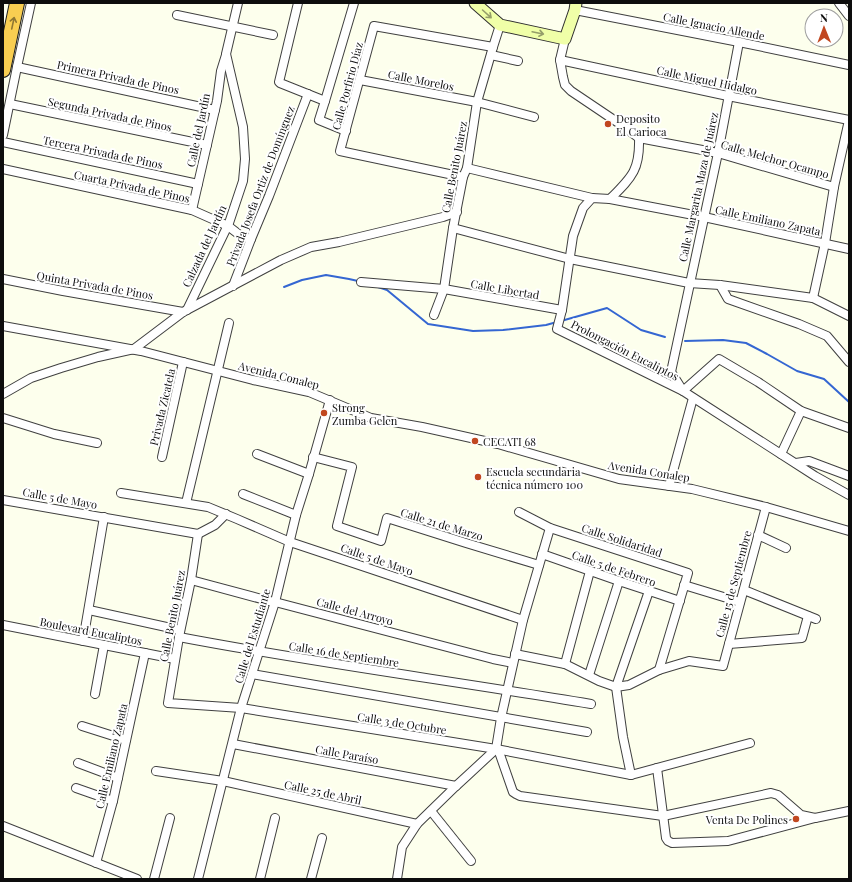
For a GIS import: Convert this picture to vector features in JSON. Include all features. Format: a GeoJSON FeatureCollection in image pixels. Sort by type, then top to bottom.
{"type":"FeatureCollection","features":[{"type":"Feature","properties":{"kind":"highway"},"geometry":{"type":"LineString","coordinates":[[3,70],[17,3]]}},
{"type":"Feature","properties":{"kind":"street"},"geometry":{"type":"LineString","coordinates":[[3,135],[31,3]]}},
{"type":"Feature","properties":{"kind":"street","name":"Calzada del Jardín"},"geometry":{"type":"LineString","coordinates":[[185,311],[228,226],[243,181],[245,159],[243,127],[226,54],[238,3]]}},
{"type":"Feature","properties":{"kind":"street"},"geometry":{"type":"LineString","coordinates":[[298,3],[279,82],[325,101]]}},
{"type":"Feature","properties":{"kind":"street"},"geometry":{"type":"LineString","coordinates":[[346,131],[319,120],[354,3]]}},
{"type":"Feature","properties":{"kind":"street"},"geometry":{"type":"LineString","coordinates":[[475,3],[500,25],[565,39]]}},
{"type":"Feature","properties":{"kind":"street"},"geometry":{"type":"LineString","coordinates":[[838,3],[849,16]]}},
{"type":"Feature","properties":{"kind":"street"},"geometry":{"type":"LineString","coordinates":[[575,6],[560,60],[565,85],[571,91],[639,138],[640,149],[635,171],[627,182],[610,199]]}},
{"type":"Feature","properties":{"kind":"street","name":"Calle Ignacio Allende"},"geometry":{"type":"LineString","coordinates":[[575,6],[849,65]]}},
{"type":"Feature","properties":{"kind":"street"},"geometry":{"type":"LineString","coordinates":[[177,15],[272,35]]}},
{"type":"Feature","properties":{"kind":"street","name":"Calle Benito Juárez"},"geometry":{"type":"LineString","coordinates":[[434,315],[444,289],[453,228],[463,177],[467,168],[477,102],[500,25]]}},
{"type":"Feature","properties":{"kind":"street","name":"Calle Porfirio Díaz"},"geometry":{"type":"LineString","coordinates":[[463,177],[340,150],[374,26],[492,51]]}},
{"type":"Feature","properties":{"kind":"street","name":"Calle Margarita Maza de Juárez"},"geometry":{"type":"LineString","coordinates":[[678,337],[718,153],[739,42]]}},
{"type":"Feature","properties":{"kind":"street"},"geometry":{"type":"LineString","coordinates":[[492,51],[518,61]]}},
{"type":"Feature","properties":{"kind":"street","name":"Calle del Jardín"},"geometry":{"type":"LineString","coordinates":[[192,210],[215,110],[221,71],[226,54]]}},
{"type":"Feature","properties":{"kind":"street","name":"Calle Miguel Hidalgo"},"geometry":{"type":"LineString","coordinates":[[560,60],[849,120]]}},
{"type":"Feature","properties":{"kind":"street","name":"Primera Privada de Pinos"},"geometry":{"type":"LineString","coordinates":[[17,67],[215,110]]}},
{"type":"Feature","properties":{"kind":"street","name":"Calle Morelos"},"geometry":{"type":"LineString","coordinates":[[360,80],[477,102],[534,117]]}},
{"type":"Feature","properties":{"kind":"street"},"geometry":{"type":"LineString","coordinates":[[3,89],[12,92]]}},
{"type":"Feature","properties":{"kind":"street","name":"Privada Josefa Ortiz de Domínguez"},"geometry":{"type":"LineString","coordinates":[[233,286],[251,239],[270,196],[308,94]]}},
{"type":"Feature","properties":{"kind":"street","name":"Segunda Privada de Pinos"},"geometry":{"type":"LineString","coordinates":[[10,104],[206,145]]}},
{"type":"Feature","properties":{"kind":"street"},"geometry":{"type":"LineString","coordinates":[[813,298],[825,243],[834,187],[849,120]]}},
{"type":"Feature","properties":{"kind":"street","name":"Calle Melchor Ocampo"},"geometry":{"type":"LineString","coordinates":[[639,138],[718,153],[834,187]]}},
{"type":"Feature","properties":{"kind":"street","name":"Tercera Privada de Pinos"},"geometry":{"type":"LineString","coordinates":[[3,142],[198,184]]}},
{"type":"Feature","properties":{"kind":"street"},"geometry":{"type":"LineString","coordinates":[[467,168],[592,198]]}},
{"type":"Feature","properties":{"kind":"street","name":"Cuarta Privada de Pinos"},"geometry":{"type":"LineString","coordinates":[[3,169],[192,210],[228,226],[241,236],[251,239]]}},
{"type":"Feature","properties":{"kind":"street","name":"Calle Emiliano Zapata"},"geometry":{"type":"LineString","coordinates":[[592,198],[610,199],[704,217],[849,249]]}},
{"type":"Feature","properties":{"kind":"street","name":"Prolongación Eucaliptos"},"geometry":{"type":"LineString","coordinates":[[592,198],[583,208],[573,236],[562,310],[557,329],[682,391],[849,495]]}},
{"type":"Feature","properties":{"kind":"street"},"geometry":{"type":"LineString","coordinates":[[3,394],[38,375],[98,357],[134,349],[185,311],[281,260],[311,247],[339,242],[457,212]]}},
{"type":"Feature","properties":{"kind":"street"},"geometry":{"type":"LineString","coordinates":[[453,228],[570,259],[689,283],[813,298],[849,316]]}},
{"type":"Feature","properties":{"kind":"street","name":"Quinta Privada de Pinos"},"geometry":{"type":"LineString","coordinates":[[3,279],[185,311]]}},
{"type":"Feature","properties":{"kind":"street","name":"Calle Libertad"},"geometry":{"type":"LineString","coordinates":[[361,282],[444,289],[562,310]]}},
{"type":"Feature","properties":{"kind":"street"},"geometry":{"type":"LineString","coordinates":[[720,286],[728,299],[799,324],[827,336],[849,362]]}},
{"type":"Feature","properties":{"kind":"street"},"geometry":{"type":"LineString","coordinates":[[186,503],[229,323]]}},
{"type":"Feature","properties":{"kind":"street","name":"Avenida Conalep"},"geometry":{"type":"LineString","coordinates":[[3,326],[134,349],[253,380],[309,392],[371,418],[422,427],[498,444],[619,479],[692,489],[766,507],[849,531]]}},
{"type":"Feature","properties":{"kind":"street","name":"Prolongación Eucaliptos"},"geometry":{"type":"LineString","coordinates":[[678,337],[671,372],[682,391]]}},
{"type":"Feature","properties":{"kind":"street"},"geometry":{"type":"LineString","coordinates":[[682,391],[719,359],[758,382],[801,411],[849,428]]}},
{"type":"Feature","properties":{"kind":"street","name":"Privada Zicatela"},"geometry":{"type":"LineString","coordinates":[[162,457],[183,362]]}},
{"type":"Feature","properties":{"kind":"street"},"geometry":{"type":"LineString","coordinates":[[669,486],[693,398]]}},
{"type":"Feature","properties":{"kind":"street","name":"Calle del Estudiante"},"geometry":{"type":"LineString","coordinates":[[198,879],[242,708],[275,602],[296,515],[330,400]]}},
{"type":"Feature","properties":{"kind":"street"},"geometry":{"type":"LineString","coordinates":[[781,454],[801,411]]}},
{"type":"Feature","properties":{"kind":"street"},"geometry":{"type":"LineString","coordinates":[[3,418],[54,434],[97,443]]}},
{"type":"Feature","properties":{"kind":"street"},"geometry":{"type":"LineString","coordinates":[[257,454],[309,474]]}},
{"type":"Feature","properties":{"kind":"street","name":"Calle 21 de Marzo"},"geometry":{"type":"LineString","coordinates":[[313,457],[352,467],[337,526],[381,541],[386,518],[539,564]]}},
{"type":"Feature","properties":{"kind":"street"},"geometry":{"type":"LineString","coordinates":[[796,463],[809,461],[849,476]]}},
{"type":"Feature","properties":{"kind":"street","name":"Calle 5 de Mayo"},"geometry":{"type":"LineString","coordinates":[[121,493],[208,507],[290,542],[523,620]]}},
{"type":"Feature","properties":{"kind":"street"},"geometry":{"type":"LineString","coordinates":[[243,494],[296,515]]}},
{"type":"Feature","properties":{"kind":"street","name":"Calle 5 de Mayo"},"geometry":{"type":"LineString","coordinates":[[3,500],[198,534]]}},
{"type":"Feature","properties":{"kind":"street","name":"Calle 15 de Septiembre"},"geometry":{"type":"LineString","coordinates":[[659,670],[689,661],[723,666],[766,507]]}},
{"type":"Feature","properties":{"kind":"street","name":"Calle Solidaridad"},"geometry":{"type":"LineString","coordinates":[[519,512],[550,528],[688,573],[684,585]]}},
{"type":"Feature","properties":{"kind":"street"},"geometry":{"type":"LineString","coordinates":[[198,534],[215,525],[226,514]]}},
{"type":"Feature","properties":{"kind":"street"},"geometry":{"type":"LineString","coordinates":[[83,641],[104,517]]}},
{"type":"Feature","properties":{"kind":"street"},"geometry":{"type":"LineString","coordinates":[[550,528],[523,620],[501,718],[497,749],[513,792],[520,796],[664,816],[771,793],[778,795],[801,815],[815,818]]}},
{"type":"Feature","properties":{"kind":"street","name":"Calle Benito Juárez"},"geometry":{"type":"LineString","coordinates":[[168,703],[175,659],[192,580],[198,534]]}},
{"type":"Feature","properties":{"kind":"street"},"geometry":{"type":"LineString","coordinates":[[758,535],[786,548]]}},
{"type":"Feature","properties":{"kind":"street","name":"Calle 5 de Febrero"},"geometry":{"type":"LineString","coordinates":[[542,554],[680,601]]}},
{"type":"Feature","properties":{"kind":"street"},"geometry":{"type":"LineString","coordinates":[[565,664],[590,571]]}},
{"type":"Feature","properties":{"kind":"street","name":"Calle del Arroyo"},"geometry":{"type":"LineString","coordinates":[[192,580],[513,663]]}},
{"type":"Feature","properties":{"kind":"street"},"geometry":{"type":"LineString","coordinates":[[588,675],[619,581]]}},
{"type":"Feature","properties":{"kind":"street"},"geometry":{"type":"LineString","coordinates":[[515,654],[565,664],[616,687],[629,685],[659,670],[684,585],[740,602]]}},
{"type":"Feature","properties":{"kind":"street"},"geometry":{"type":"LineString","coordinates":[[728,644],[802,638],[812,617],[744,590]]}},
{"type":"Feature","properties":{"kind":"street"},"geometry":{"type":"LineString","coordinates":[[649,591],[616,687],[623,737],[632,775],[750,743]]}},
{"type":"Feature","properties":{"kind":"street","name":"Calle 16 de Septiembre"},"geometry":{"type":"LineString","coordinates":[[89,610],[180,634],[259,652],[591,704]]}},
{"type":"Feature","properties":{"kind":"street","name":"Boulevard Eucaliptos"},"geometry":{"type":"LineString","coordinates":[[3,625],[175,659]]}},
{"type":"Feature","properties":{"kind":"street"},"geometry":{"type":"LineString","coordinates":[[95,694],[104,645]]}},
{"type":"Feature","properties":{"kind":"street","name":"Calle Emiliano Zapata"},"geometry":{"type":"LineString","coordinates":[[96,863],[113,802],[145,653]]}},
{"type":"Feature","properties":{"kind":"street"},"geometry":{"type":"LineString","coordinates":[[252,674],[587,732]]}},
{"type":"Feature","properties":{"kind":"street","name":"Calle 3 de Octubre"},"geometry":{"type":"LineString","coordinates":[[168,703],[242,708],[497,749],[632,775]]}},
{"type":"Feature","properties":{"kind":"street"},"geometry":{"type":"LineString","coordinates":[[82,726],[126,740]]}},
{"type":"Feature","properties":{"kind":"street","name":"Calle Paraíso"},"geometry":{"type":"LineString","coordinates":[[233,744],[456,786]]}},
{"type":"Feature","properties":{"kind":"street"},"geometry":{"type":"LineString","coordinates":[[397,879],[402,848],[417,824],[497,749]]}},
{"type":"Feature","properties":{"kind":"street"},"geometry":{"type":"LineString","coordinates":[[78,763],[118,778]]}},
{"type":"Feature","properties":{"kind":"street"},"geometry":{"type":"LineString","coordinates":[[657,768],[666,838],[672,843],[728,841],[815,818],[849,811]]}},
{"type":"Feature","properties":{"kind":"street","name":"Calle 25 de Abril"},"geometry":{"type":"LineString","coordinates":[[156,771],[223,781],[417,824]]}},
{"type":"Feature","properties":{"kind":"street"},"geometry":{"type":"LineString","coordinates":[[76,788],[113,802]]}},
{"type":"Feature","properties":{"kind":"street"},"geometry":{"type":"LineString","coordinates":[[432,811],[471,861]]}},
{"type":"Feature","properties":{"kind":"street"},"geometry":{"type":"LineString","coordinates":[[154,879],[170,818]]}},
{"type":"Feature","properties":{"kind":"street"},"geometry":{"type":"LineString","coordinates":[[260,879],[275,818]]}},
{"type":"Feature","properties":{"kind":"street"},"geometry":{"type":"LineString","coordinates":[[3,826],[137,879]]}},
{"type":"Feature","properties":{"kind":"street"},"geometry":{"type":"LineString","coordinates":[[311,879],[322,838]]}},
{"type":"Feature","properties":{"kind":"waterway"},"geometry":{"type":"LineString","coordinates":[[284,287],[302,280],[326,275],[358,281]]}},
{"type":"Feature","properties":{"kind":"waterway"},"geometry":{"type":"LineString","coordinates":[[378,287],[387,290],[428,324],[473,331],[503,330],[546,325],[557,322]]}},
{"type":"Feature","properties":{"kind":"waterway"},"geometry":{"type":"LineString","coordinates":[[561,321],[607,308],[641,330],[665,337]]}},
{"type":"Feature","properties":{"kind":"waterway"},"geometry":{"type":"LineString","coordinates":[[685,341],[723,340],[746,343],[797,371],[824,379],[849,402]]}},
{"type":"Feature","properties":{"kind":"place","name":"Deposito El Carioca"},"geometry":{"type":"Point","coordinates":[608,124]}},
{"type":"Feature","properties":{"kind":"place","name":"Strong Zumba Gelen"},"geometry":{"type":"Point","coordinates":[324,413]}},
{"type":"Feature","properties":{"kind":"place","name":"CECATI 68"},"geometry":{"type":"Point","coordinates":[475,441]}},
{"type":"Feature","properties":{"kind":"place","name":"Escuela secundaria técnica número 100"},"geometry":{"type":"Point","coordinates":[478,477]}},
{"type":"Feature","properties":{"kind":"place","name":"Venta De Polines"},"geometry":{"type":"Point","coordinates":[796,819]}}]}
